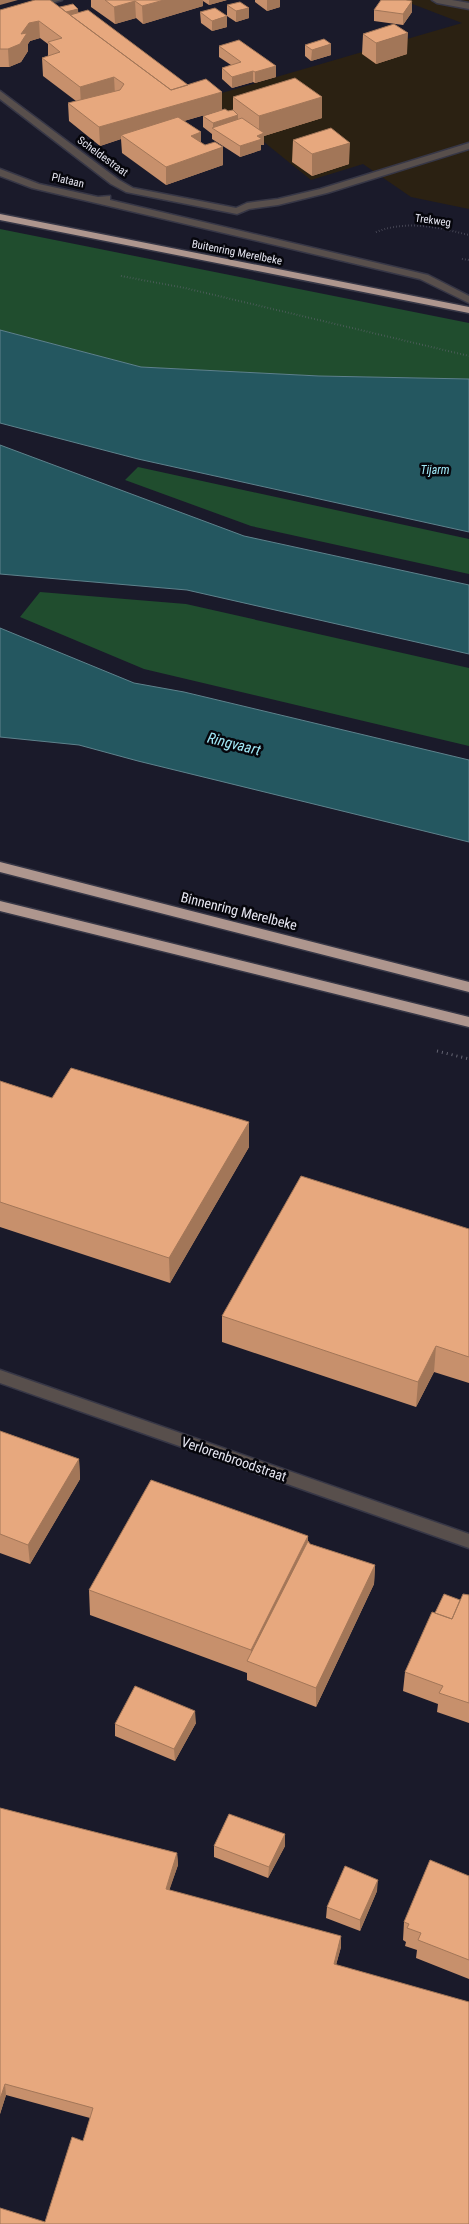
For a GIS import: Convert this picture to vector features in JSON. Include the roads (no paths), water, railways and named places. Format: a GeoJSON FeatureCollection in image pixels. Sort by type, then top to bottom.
{"type":"FeatureCollection","features":[{"type":"Feature","properties":{"kind":"highway","name":"Buitenring Merelbeke"},"geometry":{"type":"LineString","coordinates":[[0,217],[469,310]]}},
{"type":"Feature","properties":{"kind":"highway","name":"Binnenring Merelbeke"},"geometry":{"type":"LineString","coordinates":[[0,867],[469,987]]}},
{"type":"Feature","properties":{"kind":"highway"},"geometry":{"type":"LineString","coordinates":[[0,906],[469,1022]]}},
{"type":"Feature","properties":{"kind":"highway"},"geometry":{"type":"LineString","coordinates":[[0,914],[30,914]]}},
{"type":"Feature","properties":{"kind":"street"},"geometry":{"type":"LineString","coordinates":[[0,15],[57,0]]}},
{"type":"Feature","properties":{"kind":"street"},"geometry":{"type":"LineString","coordinates":[[437,0],[469,6]]}},
{"type":"Feature","properties":{"kind":"street","name":"Scheldestraat"},"geometry":{"type":"LineString","coordinates":[[0,94],[116,182],[130,190],[237,211],[247,206],[278,202],[323,191],[469,146]]}},
{"type":"Feature","properties":{"kind":"street","name":"Plataan"},"geometry":{"type":"LineString","coordinates":[[0,172],[36,186],[98,200],[130,190]]}},
{"type":"Feature","properties":{"kind":"street"},"geometry":{"type":"LineString","coordinates":[[98,200],[424,277],[469,300]]}},
{"type":"Feature","properties":{"kind":"street","name":"Verlorenbroodstraat"},"geometry":{"type":"LineString","coordinates":[[0,1376],[469,1541]]}},
{"type":"Feature","properties":{"kind":"water","name":"Tijarm"},"geometry":{"type":"Polygon","coordinates":[[[0,330],[141,367],[319,376],[469,379],[469,532],[138,459],[0,423],[0,330]]]}},
{"type":"Feature","properties":{"kind":"water"},"geometry":{"type":"Polygon","coordinates":[[[0,445],[244,536],[469,585],[469,654],[187,590],[0,574],[0,445]]]}},
{"type":"Feature","properties":{"kind":"water","name":"Ringvaart"},"geometry":{"type":"Polygon","coordinates":[[[0,628],[134,683],[184,692],[469,760],[469,842],[79,745],[0,737],[0,628]]]}}]}
